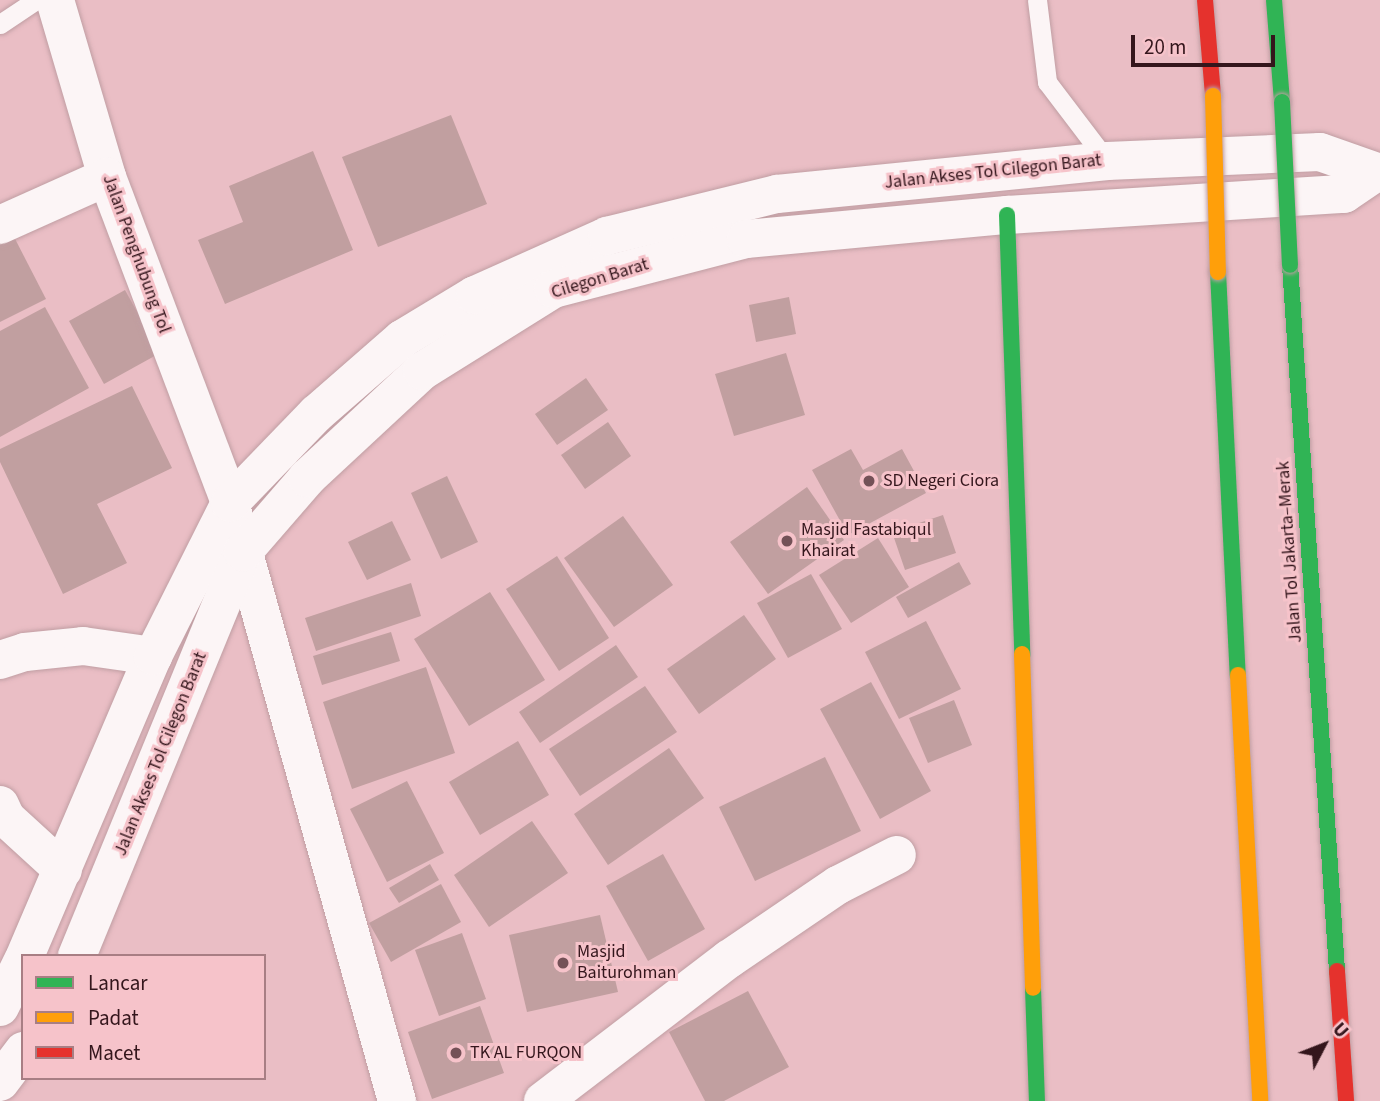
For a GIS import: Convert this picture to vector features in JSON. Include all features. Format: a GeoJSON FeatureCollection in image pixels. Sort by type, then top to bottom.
{"type":"FeatureCollection","features":[{"type":"Feature","properties":{"kind":"highway"},"geometry":{"type":"LineString","coordinates":[[1205,0],[1213,96],[1218,272],[1260,1101]]}},
{"type":"Feature","properties":{"kind":"highway","name":"Jalan Tol Jakarta–Merak"},"geometry":{"type":"LineString","coordinates":[[1275,0],[1346,1101]]}},
{"type":"Feature","properties":{"kind":"highway"},"geometry":{"type":"LineString","coordinates":[[1007,215],[1037,1101]]}},
{"type":"Feature","properties":{"kind":"street","name":"Jalan Penghubung Tol"},"geometry":{"type":"LineString","coordinates":[[55,0],[107,177],[230,503],[397,1101]]}},
{"type":"Feature","properties":{"kind":"street","name":"Jalan Akses Tol Cilegon Barat"},"geometry":{"type":"LineString","coordinates":[[26,954],[153,656],[230,503],[316,414],[402,339],[475,295],[607,236],[777,194],[1107,161],[1320,152],[1377,173]]}},
{"type":"Feature","properties":{"kind":"street","name":"Cilegon Barat"},"geometry":{"type":"LineString","coordinates":[[243,552],[307,478],[422,370],[554,289],[746,239],[1007,215],[1344,194],[1377,173]]}},
{"type":"Feature","properties":{"kind":"street"},"geometry":{"type":"LineString","coordinates":[[0,225],[107,177]]}},
{"type":"Feature","properties":{"kind":"street","name":"Jalan Akses Tol Cilegon Barat"},"geometry":{"type":"LineString","coordinates":[[78,954],[243,552]]}},
{"type":"Feature","properties":{"kind":"street"},"geometry":{"type":"LineString","coordinates":[[0,660],[25,652],[83,646],[153,656]]}},
{"type":"Feature","properties":{"kind":"street"},"geometry":{"type":"LineString","coordinates":[[0,805],[6,818],[63,870]]}},
{"type":"Feature","properties":{"kind":"street"},"geometry":{"type":"LineString","coordinates":[[543,1101],[729,959],[838,886],[897,855]]}},
{"type":"Feature","properties":{"kind":"street","name":"Jalan Akses Tol Cilegon Barat"},"geometry":{"type":"LineString","coordinates":[[0,1007],[21,964]]}},
{"type":"Feature","properties":{"kind":"street"},"geometry":{"type":"LineString","coordinates":[[0,1082],[21,1054]]}},
{"type":"Feature","properties":{"kind":"lane"},"geometry":{"type":"LineString","coordinates":[[0,24],[36,0]]}},
{"type":"Feature","properties":{"kind":"lane"},"geometry":{"type":"LineString","coordinates":[[1037,0],[1047,82],[1107,161]]}},
{"type":"Feature","properties":{"kind":"building"},"geometry":{"type":"Polygon","coordinates":[[[451,115],[487,204],[378,247],[342,157],[451,115]]]}},
{"type":"Feature","properties":{"kind":"building"},"geometry":{"type":"Polygon","coordinates":[[[313,151],[353,250],[225,304],[198,240],[243,222],[229,186],[313,151]]]}},
{"type":"Feature","properties":{"kind":"building"},"geometry":{"type":"Polygon","coordinates":[[[12,233],[46,299],[0,322],[0,239],[12,233]]]}},
{"type":"Feature","properties":{"kind":"building"},"geometry":{"type":"Polygon","coordinates":[[[125,290],[160,353],[104,384],[69,321],[125,290]]]}},
{"type":"Feature","properties":{"kind":"building"},"geometry":{"type":"Polygon","coordinates":[[[789,297],[796,334],[756,342],[749,305],[789,297]]]}},
{"type":"Feature","properties":{"kind":"building"},"geometry":{"type":"Polygon","coordinates":[[[45,307],[89,388],[0,437],[0,331],[45,307]]]}},
{"type":"Feature","properties":{"kind":"building"},"geometry":{"type":"Polygon","coordinates":[[[786,353],[805,415],[734,436],[715,374],[786,353]]]}},
{"type":"Feature","properties":{"kind":"building"},"geometry":{"type":"Polygon","coordinates":[[[586,378],[608,410],[557,445],[535,414],[586,378]]]}},
{"type":"Feature","properties":{"kind":"building"},"geometry":{"type":"Polygon","coordinates":[[[132,386],[172,468],[97,504],[127,563],[63,594],[0,462],[0,449],[132,386]]]}},
{"type":"Feature","properties":{"kind":"building"},"geometry":{"type":"Polygon","coordinates":[[[608,422],[631,456],[585,489],[561,455],[608,422]]]}},
{"type":"Feature","properties":{"kind":"building","name":"SD Negeri Ciora"},"geometry":{"type":"Polygon","coordinates":[[[851,449],[863,470],[902,449],[926,493],[848,535],[812,470],[851,449]]]}},
{"type":"Feature","properties":{"kind":"building"},"geometry":{"type":"Polygon","coordinates":[[[447,476],[478,542],[441,559],[411,493],[447,476]]]}},
{"type":"Feature","properties":{"kind":"building","name":"Masjid Fastabiqul Khairat"},"geometry":{"type":"Polygon","coordinates":[[[807,487],[844,540],[768,594],[730,542],[807,487]]]}},
{"type":"Feature","properties":{"kind":"building"},"geometry":{"type":"Polygon","coordinates":[[[943,515],[956,553],[905,570],[892,532],[943,515]]]}},
{"type":"Feature","properties":{"kind":"building"},"geometry":{"type":"Polygon","coordinates":[[[623,516],[673,585],[614,627],[564,558],[623,516]]]}},
{"type":"Feature","properties":{"kind":"building"},"geometry":{"type":"Polygon","coordinates":[[[392,521],[411,560],[367,580],[348,542],[392,521]]]}},
{"type":"Feature","properties":{"kind":"building"},"geometry":{"type":"Polygon","coordinates":[[[878,538],[909,587],[851,623],[819,575],[878,538]]]}},
{"type":"Feature","properties":{"kind":"building"},"geometry":{"type":"Polygon","coordinates":[[[557,556],[609,638],[559,671],[506,589],[557,556]]]}},
{"type":"Feature","properties":{"kind":"building"},"geometry":{"type":"Polygon","coordinates":[[[959,562],[971,584],[908,618],[896,597],[959,562]]]}},
{"type":"Feature","properties":{"kind":"building"},"geometry":{"type":"Polygon","coordinates":[[[811,574],[842,629],[788,658],[757,603],[811,574]]]}},
{"type":"Feature","properties":{"kind":"building"},"geometry":{"type":"Polygon","coordinates":[[[411,583],[421,616],[316,651],[305,618],[411,583]]]}},
{"type":"Feature","properties":{"kind":"building"},"geometry":{"type":"Polygon","coordinates":[[[490,592],[545,680],[469,726],[414,639],[490,592]]]}},
{"type":"Feature","properties":{"kind":"building"},"geometry":{"type":"Polygon","coordinates":[[[744,615],[776,659],[699,714],[667,669],[744,615]]]}},
{"type":"Feature","properties":{"kind":"building"},"geometry":{"type":"Polygon","coordinates":[[[926,621],[961,689],[899,719],[865,652],[926,621]]]}},
{"type":"Feature","properties":{"kind":"building"},"geometry":{"type":"Polygon","coordinates":[[[391,632],[400,661],[322,685],[313,656],[391,632]]]}},
{"type":"Feature","properties":{"kind":"building"},"geometry":{"type":"Polygon","coordinates":[[[616,645],[638,677],[540,743],[519,712],[616,645]]]}},
{"type":"Feature","properties":{"kind":"building"},"geometry":{"type":"Polygon","coordinates":[[[426,667],[455,753],[352,789],[323,702],[426,667]]]}},
{"type":"Feature","properties":{"kind":"building"},"geometry":{"type":"Polygon","coordinates":[[[871,682],[931,791],[880,819],[820,709],[871,682]]]}},
{"type":"Feature","properties":{"kind":"building"},"geometry":{"type":"Polygon","coordinates":[[[645,686],[677,732],[580,796],[549,749],[645,686]]]}},
{"type":"Feature","properties":{"kind":"building"},"geometry":{"type":"Polygon","coordinates":[[[954,700],[972,745],[928,763],[909,718],[954,700]]]}},
{"type":"Feature","properties":{"kind":"building"},"geometry":{"type":"Polygon","coordinates":[[[518,741],[549,795],[480,835],[449,782],[518,741]]]}},
{"type":"Feature","properties":{"kind":"building"},"geometry":{"type":"Polygon","coordinates":[[[669,748],[704,798],[608,865],[574,814],[669,748]]]}},
{"type":"Feature","properties":{"kind":"building"},"geometry":{"type":"Polygon","coordinates":[[[825,757],[861,831],[755,881],[719,807],[825,757]]]}},
{"type":"Feature","properties":{"kind":"building"},"geometry":{"type":"Polygon","coordinates":[[[407,781],[444,853],[387,882],[350,809],[407,781]]]}},
{"type":"Feature","properties":{"kind":"building"},"geometry":{"type":"Polygon","coordinates":[[[532,821],[568,873],[489,927],[454,875],[532,821]]]}},
{"type":"Feature","properties":{"kind":"building"},"geometry":{"type":"Polygon","coordinates":[[[663,854],[705,929],[648,961],[606,886],[663,854]]]}},
{"type":"Feature","properties":{"kind":"building"},"geometry":{"type":"Polygon","coordinates":[[[430,864],[439,880],[399,903],[389,888],[430,864]]]}},
{"type":"Feature","properties":{"kind":"building"},"geometry":{"type":"Polygon","coordinates":[[[441,884],[461,922],[391,962],[369,923],[441,884]]]}},
{"type":"Feature","properties":{"kind":"building","name":"Masjid Baiturohman"},"geometry":{"type":"Polygon","coordinates":[[[600,915],[618,992],[527,1012],[509,935],[600,915]]]}},
{"type":"Feature","properties":{"kind":"building"},"geometry":{"type":"Polygon","coordinates":[[[462,933],[486,999],[439,1016],[415,950],[462,933]]]}},
{"type":"Feature","properties":{"kind":"building"},"geometry":{"type":"Polygon","coordinates":[[[748,991],[789,1067],[724,1101],[705,1101],[669,1032],[748,991]]]}},
{"type":"Feature","properties":{"kind":"building","name":"TK AL FURQON"},"geometry":{"type":"Polygon","coordinates":[[[480,1006],[504,1073],[432,1099],[408,1032],[480,1006]]]}},
{"type":"Feature","properties":{"kind":"traffic: fast"},"geometry":{"type":"LineString","coordinates":[[1274,0],[1282,102]]}},
{"type":"Feature","properties":{"kind":"traffic: fast"},"geometry":{"type":"LineString","coordinates":[[1282,102],[1290,265]]}},
{"type":"Feature","properties":{"kind":"traffic: fast"},"geometry":{"type":"LineString","coordinates":[[1007,215],[1022,654]]}},
{"type":"Feature","properties":{"kind":"traffic: fast"},"geometry":{"type":"LineString","coordinates":[[1290,265],[1337,971]]}},
{"type":"Feature","properties":{"kind":"traffic: fast"},"geometry":{"type":"LineString","coordinates":[[1218,272],[1238,675]]}},
{"type":"Feature","properties":{"kind":"traffic: fast"},"geometry":{"type":"LineString","coordinates":[[1033,988],[1037,1101]]}},
{"type":"Feature","properties":{"kind":"traffic: slow"},"geometry":{"type":"LineString","coordinates":[[1213,96],[1218,272]]}},
{"type":"Feature","properties":{"kind":"traffic: slow"},"geometry":{"type":"LineString","coordinates":[[1022,654],[1033,988]]}},
{"type":"Feature","properties":{"kind":"traffic: slow"},"geometry":{"type":"LineString","coordinates":[[1238,675],[1260,1101]]}},
{"type":"Feature","properties":{"kind":"traffic: jam"},"geometry":{"type":"LineString","coordinates":[[1205,0],[1213,96]]}},
{"type":"Feature","properties":{"kind":"traffic: jam"},"geometry":{"type":"LineString","coordinates":[[1337,971],[1346,1101]]}},
{"type":"Feature","properties":{"kind":"place","name":"SD Negeri Ciora"},"geometry":{"type":"Point","coordinates":[869,481]}},
{"type":"Feature","properties":{"kind":"place","name":"Masjid Fastabiqul Khairat"},"geometry":{"type":"Point","coordinates":[787,541]}},
{"type":"Feature","properties":{"kind":"place","name":"Masjid Baiturohman"},"geometry":{"type":"Point","coordinates":[563,963]}},
{"type":"Feature","properties":{"kind":"place","name":"TK AL FURQON"},"geometry":{"type":"Point","coordinates":[456,1053]}}]}
